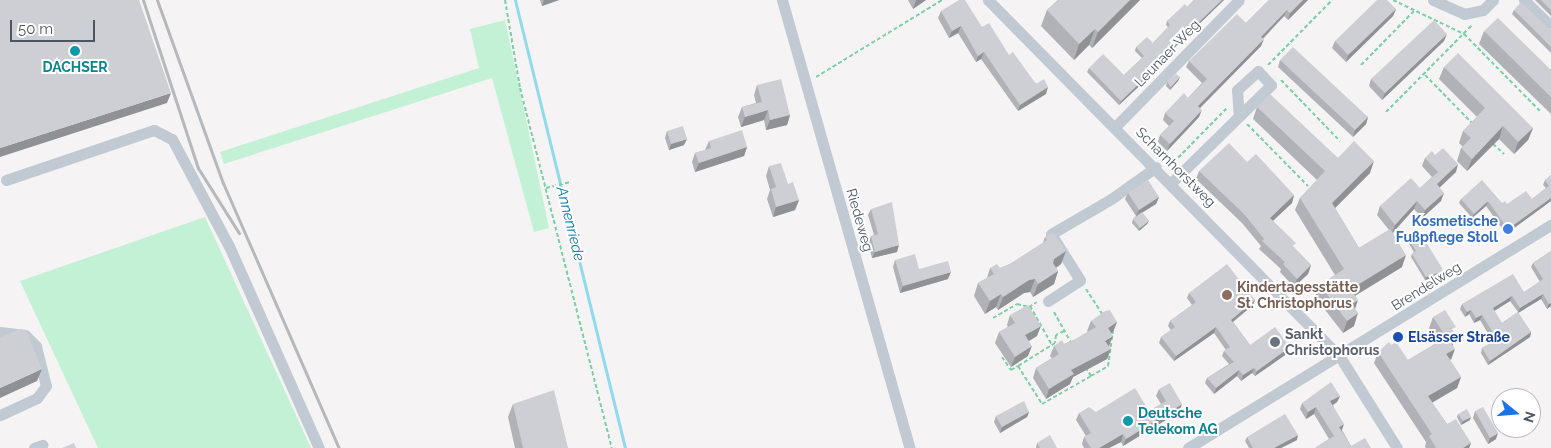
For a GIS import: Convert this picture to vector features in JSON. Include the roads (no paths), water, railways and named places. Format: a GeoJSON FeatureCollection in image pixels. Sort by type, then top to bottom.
{"type":"FeatureCollection","features":[{"type":"Feature","properties":{"kind":"street","name":"Riedeweg"},"geometry":{"type":"LineString","coordinates":[[782,0],[910,448]]}},
{"type":"Feature","properties":{"kind":"street","name":"Scharnhorstweg"},"geometry":{"type":"LineString","coordinates":[[988,0],[1171,183],[1340,357],[1397,448]]}},
{"type":"Feature","properties":{"kind":"street","name":"Leunaer Weg"},"geometry":{"type":"LineString","coordinates":[[1115,127],[1239,0]]}},
{"type":"Feature","properties":{"kind":"street"},"geometry":{"type":"LineString","coordinates":[[1433,0],[1464,14],[1483,10],[1493,0]]}},
{"type":"Feature","properties":{"kind":"street"},"geometry":{"type":"LineString","coordinates":[[1524,0],[1551,26]]}},
{"type":"Feature","properties":{"kind":"street"},"geometry":{"type":"LineString","coordinates":[[1171,183],[1271,85],[1263,69],[1236,90],[1239,116]]}},
{"type":"Feature","properties":{"kind":"street"},"geometry":{"type":"LineString","coordinates":[[6,180],[154,130],[172,139],[233,254],[319,448]]}},
{"type":"Feature","properties":{"kind":"street"},"geometry":{"type":"LineString","coordinates":[[1048,301],[1080,280],[1051,234],[1159,171]]}},
{"type":"Feature","properties":{"kind":"street","name":"Brendelweg"},"geometry":{"type":"LineString","coordinates":[[1188,448],[1340,357],[1551,225]]}},
{"type":"Feature","properties":{"kind":"street"},"geometry":{"type":"LineString","coordinates":[[0,332],[25,335],[36,346],[46,386],[37,398],[0,415]]}},
{"type":"Feature","properties":{"kind":"waterway","name":"Annenriede"},"geometry":{"type":"LineString","coordinates":[[515,0],[625,448]]}},
{"type":"Feature","properties":{"kind":"railway"},"geometry":{"type":"LineString","coordinates":[[143,0],[198,168],[239,233]]}},
{"type":"Feature","properties":{"kind":"railway"},"geometry":{"type":"LineString","coordinates":[[157,0],[223,183],[339,448]]}},
{"type":"Feature","properties":{"kind":"place","name":"DACHSER"},"geometry":{"type":"Point","coordinates":[75,51]}},
{"type":"Feature","properties":{"kind":"place","name":"Kosmetische Fußpflege Stoll"},"geometry":{"type":"Point","coordinates":[1508,229]}},
{"type":"Feature","properties":{"kind":"place","name":"Kindertagesstätte St. Christophorus"},"geometry":{"type":"Point","coordinates":[1227,295]}},
{"type":"Feature","properties":{"kind":"place","name":"Elsässer Straße"},"geometry":{"type":"Point","coordinates":[1398,337]}},
{"type":"Feature","properties":{"kind":"place","name":"Sankt Christophorus"},"geometry":{"type":"Point","coordinates":[1275,342]}},
{"type":"Feature","properties":{"kind":"place","name":"Deutsche Telekom AG"},"geometry":{"type":"Point","coordinates":[1128,421]}}]}
